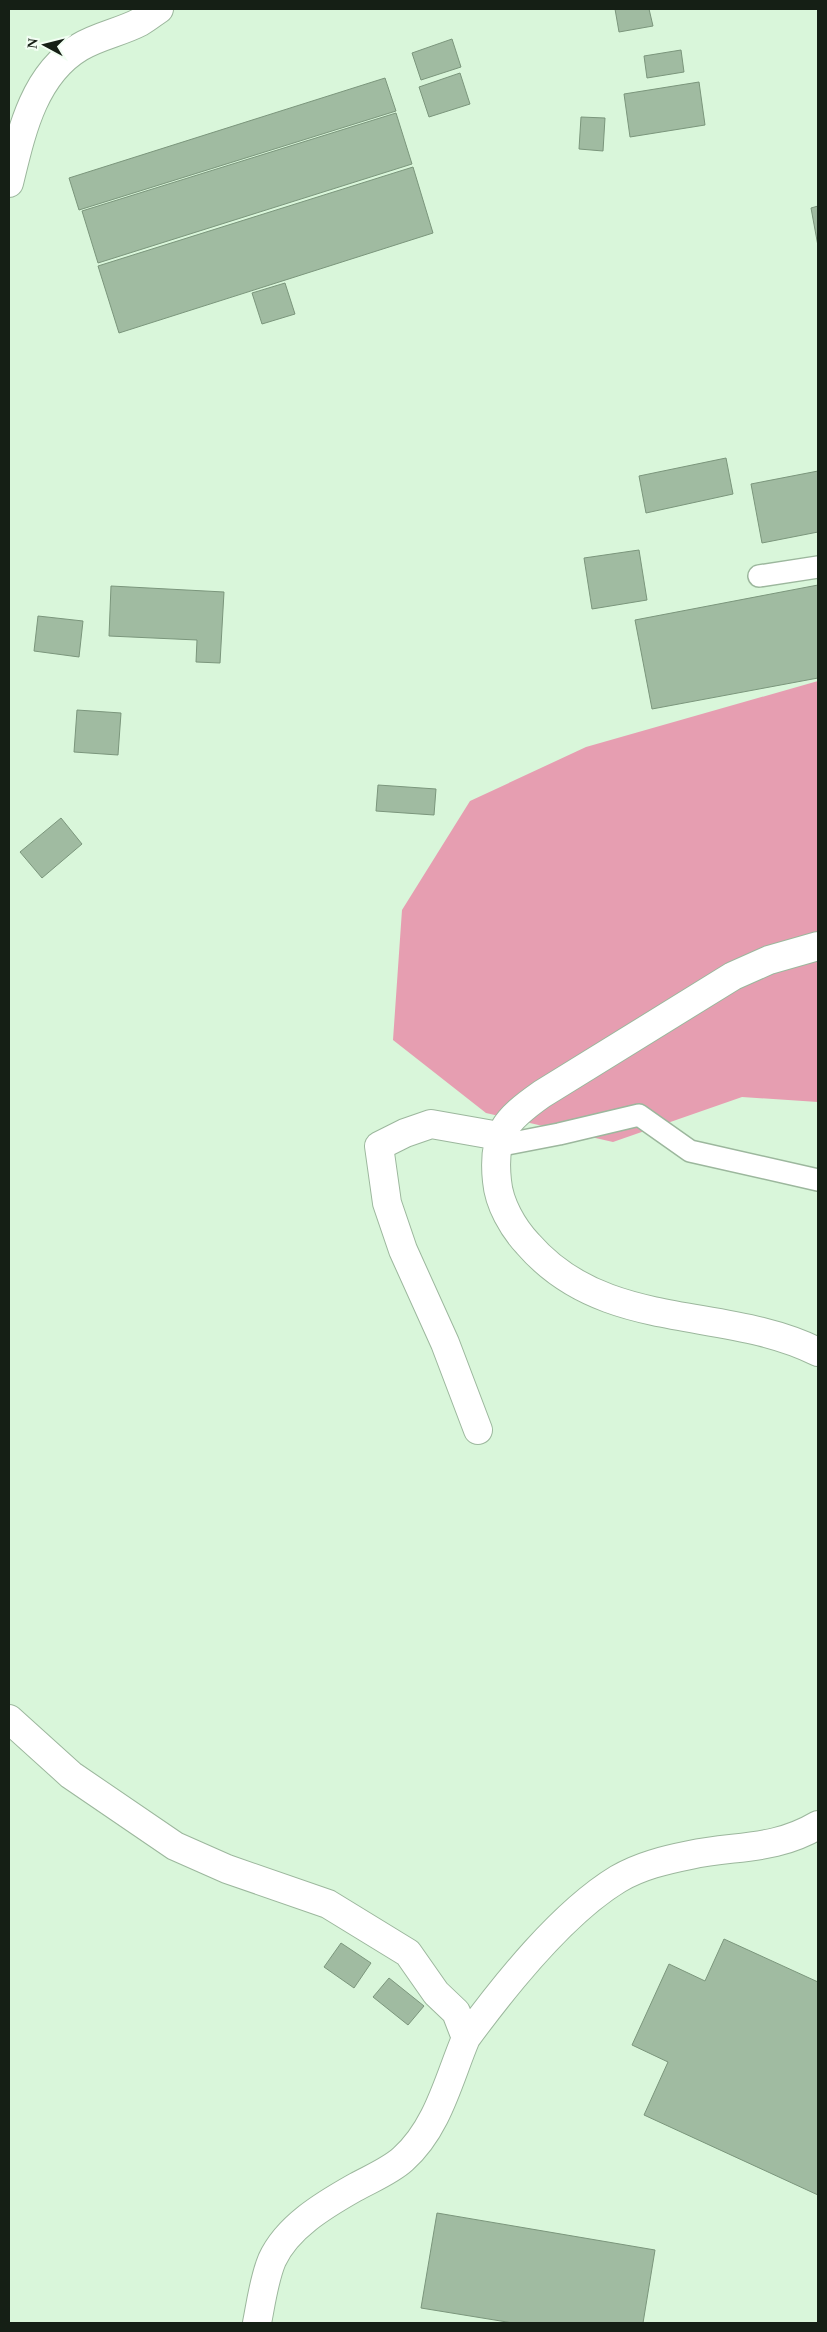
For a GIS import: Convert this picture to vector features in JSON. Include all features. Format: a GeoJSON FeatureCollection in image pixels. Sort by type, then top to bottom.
{"type":"FeatureCollection","features":[{"type":"Feature","properties":{"kind":"street"},"geometry":{"type":"LineString","coordinates":[[9,183],[18,145],[34,100],[53,68],[80,47],[139,22],[159,9]]}},
{"type":"Feature","properties":{"kind":"street"},"geometry":{"type":"LineString","coordinates":[[818,946],[769,960],[733,976],[516,1112],[498,1141],[494,1159],[498,1192],[518,1232],[545,1264],[584,1288],[630,1306],[785,1338],[818,1352]]}},
{"type":"Feature","properties":{"kind":"street"},"geometry":{"type":"LineString","coordinates":[[478,1430],[445,1343],[404,1250],[388,1203],[379,1146],[430,1124],[498,1141]]}},
{"type":"Feature","properties":{"kind":"street"},"geometry":{"type":"LineString","coordinates":[[9,1719],[71,1775],[175,1846],[227,1869],[328,1904],[408,1953],[436,1993],[456,2012],[466,2038]]}},
{"type":"Feature","properties":{"kind":"street"},"geometry":{"type":"LineString","coordinates":[[257,2323],[272,2260],[286,2237],[304,2221],[341,2196],[403,2159],[422,2137],[440,2107],[466,2038],[492,2002],[558,1929],[589,1899],[619,1878],[664,1861],[693,1854],[778,1843],[818,1825]]}},
{"type":"Feature","properties":{"kind":"lane"},"geometry":{"type":"LineString","coordinates":[[759,576],[818,567]]}},
{"type":"Feature","properties":{"kind":"lane"},"geometry":{"type":"LineString","coordinates":[[498,1141],[559,1134],[639,1115],[690,1150],[818,1180]]}},
{"type":"Feature","properties":{"kind":"shaded area"},"geometry":{"type":"Polygon","coordinates":[[[818,681],[818,1102],[742,1097],[613,1142],[486,1113],[393,1040],[402,910],[470,801],[586,747],[818,681]]]}},
{"type":"Feature","properties":{"kind":"building"},"geometry":{"type":"Polygon","coordinates":[[[615,9],[649,9],[653,26],[619,32],[615,9]]]}},
{"type":"Feature","properties":{"kind":"building"},"geometry":{"type":"Polygon","coordinates":[[[452,39],[461,67],[421,80],[412,53],[452,39]]]}},
{"type":"Feature","properties":{"kind":"building"},"geometry":{"type":"Polygon","coordinates":[[[681,50],[684,72],[647,78],[644,56],[681,50]]]}},
{"type":"Feature","properties":{"kind":"building"},"geometry":{"type":"Polygon","coordinates":[[[460,73],[470,104],[429,117],[419,87],[460,73]]]}},
{"type":"Feature","properties":{"kind":"building"},"geometry":{"type":"Polygon","coordinates":[[[385,78],[396,111],[79,210],[69,178],[385,78]]]}},
{"type":"Feature","properties":{"kind":"building"},"geometry":{"type":"Polygon","coordinates":[[[699,82],[705,125],[630,137],[624,94],[699,82]]]}},
{"type":"Feature","properties":{"kind":"building"},"geometry":{"type":"Polygon","coordinates":[[[396,113],[412,164],[98,263],[82,211],[396,113]]]}},
{"type":"Feature","properties":{"kind":"building"},"geometry":{"type":"Polygon","coordinates":[[[581,117],[605,118],[603,151],[579,149],[581,117]]]}},
{"type":"Feature","properties":{"kind":"building"},"geometry":{"type":"Polygon","coordinates":[[[413,167],[433,233],[119,333],[98,266],[413,167]]]}},
{"type":"Feature","properties":{"kind":"building"},"geometry":{"type":"Polygon","coordinates":[[[818,206],[818,246],[811,208],[818,206]]]}},
{"type":"Feature","properties":{"kind":"building"},"geometry":{"type":"Polygon","coordinates":[[[285,283],[295,314],[262,324],[252,293],[285,283]]]}},
{"type":"Feature","properties":{"kind":"building"},"geometry":{"type":"Polygon","coordinates":[[[726,458],[733,494],[646,513],[639,476],[726,458]]]}},
{"type":"Feature","properties":{"kind":"building"},"geometry":{"type":"Polygon","coordinates":[[[818,471],[818,532],[762,543],[751,484],[818,471]]]}},
{"type":"Feature","properties":{"kind":"building"},"geometry":{"type":"Polygon","coordinates":[[[639,550],[647,600],[592,609],[584,558],[639,550]]]}},
{"type":"Feature","properties":{"kind":"building"},"geometry":{"type":"Polygon","coordinates":[[[818,585],[818,678],[652,709],[635,620],[818,585]]]}},
{"type":"Feature","properties":{"kind":"building"},"geometry":{"type":"Polygon","coordinates":[[[111,586],[224,592],[220,663],[196,662],[197,640],[109,636],[111,586]]]}},
{"type":"Feature","properties":{"kind":"building"},"geometry":{"type":"Polygon","coordinates":[[[38,616],[83,621],[79,657],[34,651],[38,616]]]}},
{"type":"Feature","properties":{"kind":"building"},"geometry":{"type":"Polygon","coordinates":[[[77,710],[121,713],[118,755],[74,752],[77,710]]]}},
{"type":"Feature","properties":{"kind":"building"},"geometry":{"type":"Polygon","coordinates":[[[378,785],[436,789],[434,815],[376,811],[378,785]]]}},
{"type":"Feature","properties":{"kind":"building"},"geometry":{"type":"Polygon","coordinates":[[[61,818],[82,844],[42,878],[20,852],[61,818]]]}},
{"type":"Feature","properties":{"kind":"building"},"geometry":{"type":"Polygon","coordinates":[[[724,1939],[818,1982],[818,2195],[644,2115],[668,2062],[632,2045],[669,1964],[705,1981],[724,1939]]]}},
{"type":"Feature","properties":{"kind":"building"},"geometry":{"type":"Polygon","coordinates":[[[341,1943],[371,1963],[354,1988],[324,1967],[341,1943]]]}},
{"type":"Feature","properties":{"kind":"building"},"geometry":{"type":"Polygon","coordinates":[[[389,1978],[424,2006],[408,2025],[373,1997],[389,1978]]]}},
{"type":"Feature","properties":{"kind":"building"},"geometry":{"type":"Polygon","coordinates":[[[437,2213],[655,2250],[643,2323],[513,2323],[421,2308],[437,2213]]]}}]}
